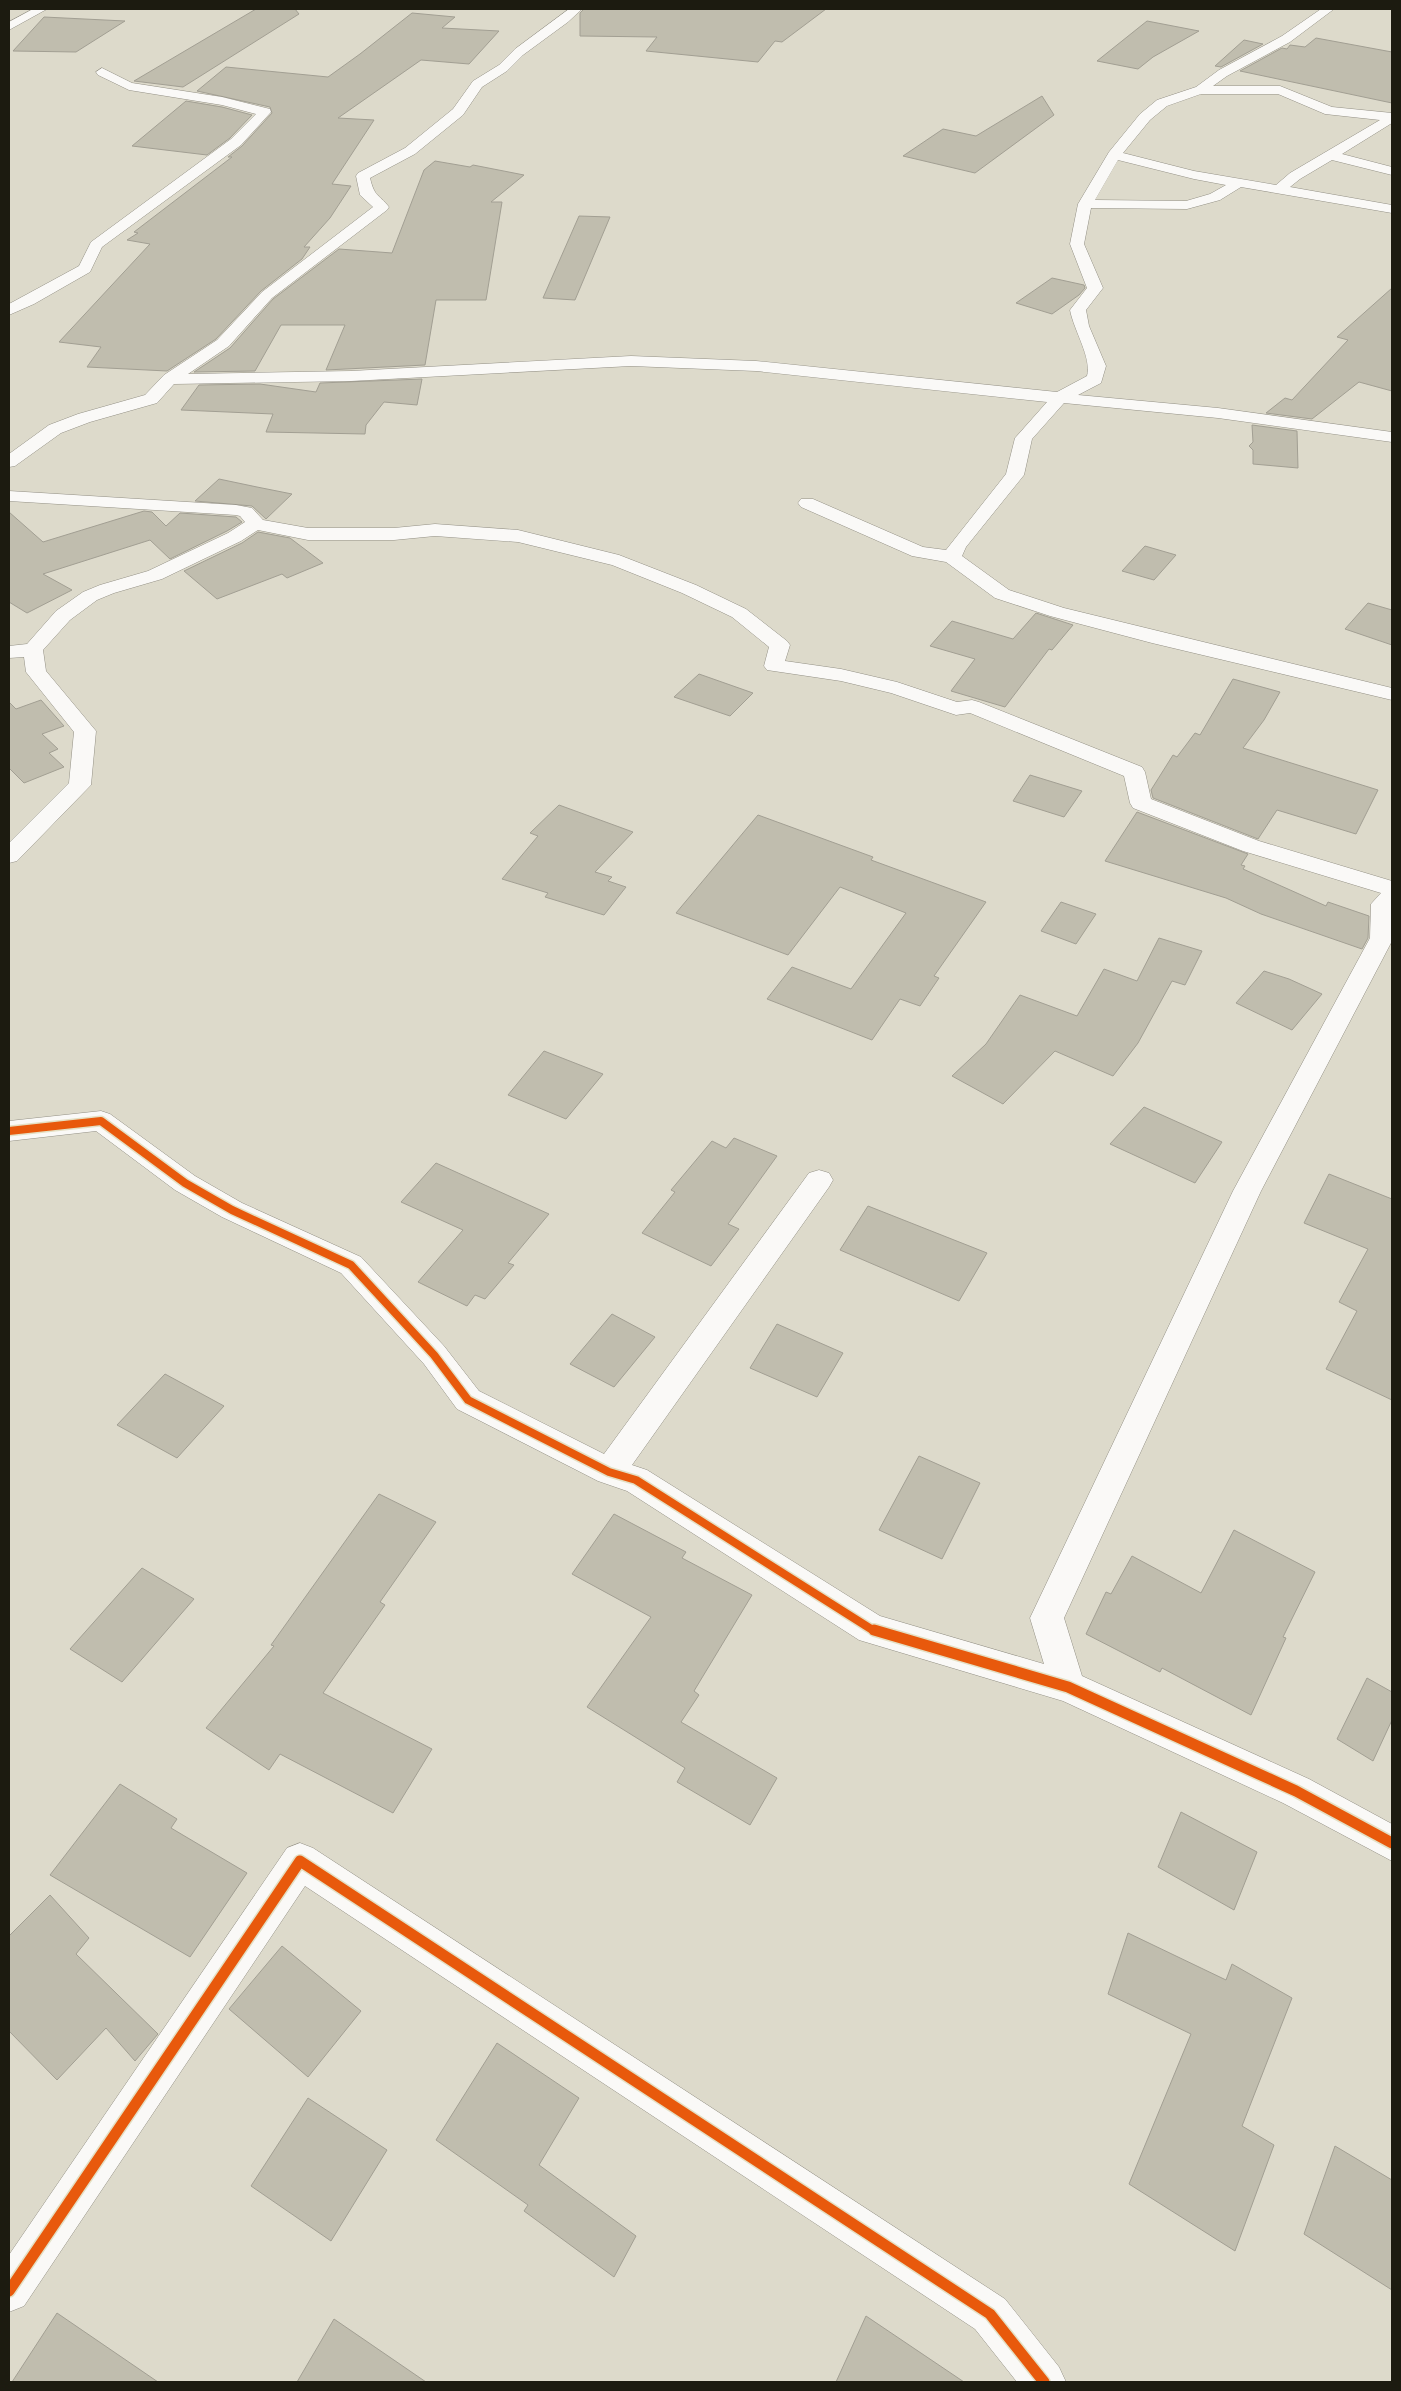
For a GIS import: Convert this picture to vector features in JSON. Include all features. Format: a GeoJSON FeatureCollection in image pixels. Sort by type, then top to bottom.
{"type":"FeatureCollection","features":[{"type":"Feature","properties":{"kind":"street"},"geometry":{"type":"LineString","coordinates":[[9,28],[41,9]]}},
{"type":"Feature","properties":{"kind":"street"},"geometry":{"type":"LineString","coordinates":[[9,462],[55,429],[84,418],[151,399],[170,379],[223,343],[267,295],[382,207],[367,195],[363,176],[410,151],[458,112],[477,84],[503,68],[519,52],[564,20],[576,9]]}},
{"type":"Feature","properties":{"kind":"street"},"geometry":{"type":"LineString","coordinates":[[952,557],[957,546],[1015,474],[1024,438],[1059,398],[1095,379],[1098,366],[1081,326],[1078,310],[1095,288],[1077,244],[1085,204],[1114,155],[1145,117],[1162,103],[1200,90],[1223,73],[1286,39],[1328,9]]}},
{"type":"Feature","properties":{"kind":"street"},"geometry":{"type":"LineString","coordinates":[[9,310],[29,301],[85,269],[96,245],[236,142],[265,112],[222,101],[129,86],[102,72]]}},
{"type":"Feature","properties":{"kind":"street"},"geometry":{"type":"LineString","coordinates":[[1200,90],[1280,90],[1330,111],[1392,117]]}},
{"type":"Feature","properties":{"kind":"street"},"geometry":{"type":"LineString","coordinates":[[1279,190],[1295,176],[1392,117]]}},
{"type":"Feature","properties":{"kind":"street"},"geometry":{"type":"LineString","coordinates":[[1114,155],[1194,175],[1392,209]]}},
{"type":"Feature","properties":{"kind":"street"},"geometry":{"type":"LineString","coordinates":[[1330,155],[1392,171]]}},
{"type":"Feature","properties":{"kind":"street"},"geometry":{"type":"LineString","coordinates":[[1085,204],[1187,205],[1215,196],[1238,183]]}},
{"type":"Feature","properties":{"kind":"street"},"geometry":{"type":"LineString","coordinates":[[170,379],[217,380],[273,376],[351,376],[631,361],[756,366],[1218,413],[1392,437]]}},
{"type":"Feature","properties":{"kind":"street"},"geometry":{"type":"LineString","coordinates":[[9,496],[236,510],[246,512],[253,518],[254,524]]}},
{"type":"Feature","properties":{"kind":"street"},"geometry":{"type":"LineString","coordinates":[[807,503],[919,552],[952,557],[1002,594],[1056,612],[1392,694]]}},
{"type":"Feature","properties":{"kind":"street"},"geometry":{"type":"LineString","coordinates":[[9,856],[80,785],[85,731],[36,672],[33,650],[60,616],[80,602],[102,591],[147,578],[166,570],[176,562],[243,534],[254,524]]}},
{"type":"Feature","properties":{"kind":"street"},"geometry":{"type":"LineString","coordinates":[[254,524],[308,534],[394,534],[435,530],[518,536],[619,561],[739,612],[780,645],[774,666],[860,679],[897,688],[956,709],[972,706],[1134,772],[1141,803],[1252,846],[1392,889]]}},
{"type":"Feature","properties":{"kind":"street"},"geometry":{"type":"LineString","coordinates":[[9,652],[33,650]]}},
{"type":"Feature","properties":{"kind":"street"},"geometry":{"type":"LineString","coordinates":[[1068,1688],[1047,1618],[1247,1191],[1382,938],[1383,904],[1392,896]]}},
{"type":"Feature","properties":{"kind":"street"},"geometry":{"type":"LineString","coordinates":[[9,1131],[100,1121],[185,1183],[232,1210],[351,1265],[434,1355],[468,1400],[609,1472],[636,1480],[872,1629],[1068,1688],[1296,1791],[1392,1843]]}},
{"type":"Feature","properties":{"kind":"street"},"geometry":{"type":"LineString","coordinates":[[609,1472],[819,1180]]}},
{"type":"Feature","properties":{"kind":"street"},"geometry":{"type":"LineString","coordinates":[[9,2291],[300,1862],[990,2314],[1044,2382]]}},
{"type":"Feature","properties":{"kind":"building"},"geometry":{"type":"Polygon","coordinates":[[[256,9],[295,9],[299,14],[183,87],[134,81],[256,9]]]}},
{"type":"Feature","properties":{"kind":"building"},"geometry":{"type":"Polygon","coordinates":[[[584,9],[826,9],[782,42],[775,41],[758,62],[646,51],[657,37],[580,36],[580,13],[584,9]]]}},
{"type":"Feature","properties":{"kind":"building"},"geometry":{"type":"Polygon","coordinates":[[[412,13],[455,17],[442,28],[499,31],[469,64],[421,60],[338,118],[374,120],[332,184],[351,186],[330,218],[304,247],[310,247],[302,259],[261,291],[216,339],[167,371],[87,367],[101,347],[59,342],[150,244],[127,240],[138,233],[134,232],[232,157],[228,157],[242,146],[272,113],[270,107],[197,91],[226,67],[328,77],[412,13]]]}},
{"type":"Feature","properties":{"kind":"building"},"geometry":{"type":"Polygon","coordinates":[[[44,17],[125,21],[76,52],[13,51],[44,17]]]}},
{"type":"Feature","properties":{"kind":"building"},"geometry":{"type":"Polygon","coordinates":[[[1147,21],[1199,31],[1153,57],[1138,69],[1097,61],[1147,21]]]}},
{"type":"Feature","properties":{"kind":"building"},"geometry":{"type":"Polygon","coordinates":[[[1316,38],[1392,52],[1392,103],[1240,71],[1282,48],[1287,49],[1290,45],[1305,47],[1316,38]]]}},
{"type":"Feature","properties":{"kind":"building"},"geometry":{"type":"Polygon","coordinates":[[[1244,40],[1263,44],[1221,67],[1215,66],[1244,40]]]}},
{"type":"Feature","properties":{"kind":"building"},"geometry":{"type":"Polygon","coordinates":[[[1042,96],[1054,115],[975,173],[903,156],[943,129],[976,136],[1042,96]]]}},
{"type":"Feature","properties":{"kind":"building"},"geometry":{"type":"Polygon","coordinates":[[[186,101],[222,107],[252,115],[230,138],[207,155],[132,146],[186,101]]]}},
{"type":"Feature","properties":{"kind":"building"},"geometry":{"type":"Polygon","coordinates":[[[435,161],[470,167],[473,165],[524,175],[491,202],[502,202],[486,300],[436,300],[425,365],[326,370],[345,325],[281,325],[255,371],[194,372],[230,348],[273,299],[339,249],[392,253],[424,170],[435,161]]]}},
{"type":"Feature","properties":{"kind":"building"},"geometry":{"type":"Polygon","coordinates":[[[579,216],[610,217],[575,300],[543,298],[579,216]]]}},
{"type":"Feature","properties":{"kind":"building"},"geometry":{"type":"Polygon","coordinates":[[[1052,278],[1084,285],[1085,288],[1079,295],[1052,314],[1016,303],[1052,278]]]}},
{"type":"Feature","properties":{"kind":"building"},"geometry":{"type":"Polygon","coordinates":[[[1392,288],[1392,391],[1359,382],[1312,419],[1266,413],[1285,398],[1292,400],[1348,340],[1337,337],[1392,288]]]}},
{"type":"Feature","properties":{"kind":"building"},"geometry":{"type":"Polygon","coordinates":[[[422,379],[417,405],[384,402],[366,425],[365,434],[266,432],[273,414],[181,410],[199,385],[260,384],[316,392],[320,383],[422,379]]]}},
{"type":"Feature","properties":{"kind":"building"},"geometry":{"type":"Polygon","coordinates":[[[1252,425],[1297,431],[1298,468],[1253,464],[1253,450],[1249,446],[1253,442],[1252,425]]]}},
{"type":"Feature","properties":{"kind":"building"},"geometry":{"type":"Polygon","coordinates":[[[219,479],[292,494],[266,519],[252,506],[195,501],[219,479]]]}},
{"type":"Feature","properties":{"kind":"building"},"geometry":{"type":"Polygon","coordinates":[[[144,511],[152,512],[166,526],[180,513],[236,517],[242,522],[170,559],[150,540],[43,574],[72,590],[27,613],[9,602],[9,512],[43,542],[144,511]]]}},
{"type":"Feature","properties":{"kind":"building"},"geometry":{"type":"Polygon","coordinates":[[[258,532],[290,538],[323,563],[287,578],[282,574],[217,599],[184,571],[242,543],[258,532]]]}},
{"type":"Feature","properties":{"kind":"building"},"geometry":{"type":"Polygon","coordinates":[[[1145,546],[1176,555],[1154,580],[1122,571],[1145,546]]]}},
{"type":"Feature","properties":{"kind":"building"},"geometry":{"type":"Polygon","coordinates":[[[1368,603],[1392,610],[1392,645],[1345,629],[1368,603]]]}},
{"type":"Feature","properties":{"kind":"building"},"geometry":{"type":"Polygon","coordinates":[[[1036,613],[1073,625],[1052,650],[1049,649],[1005,707],[951,691],[975,659],[930,646],[952,621],[1013,639],[1036,613]]]}},
{"type":"Feature","properties":{"kind":"building"},"geometry":{"type":"Polygon","coordinates":[[[699,674],[753,693],[730,716],[674,697],[699,674]]]}},
{"type":"Feature","properties":{"kind":"building"},"geometry":{"type":"Polygon","coordinates":[[[1233,679],[1280,692],[1264,720],[1243,748],[1378,790],[1356,834],[1277,810],[1258,839],[1153,798],[1151,790],[1173,755],[1177,757],[1195,733],[1200,735],[1233,679]]]}},
{"type":"Feature","properties":{"kind":"building"},"geometry":{"type":"Polygon","coordinates":[[[41,700],[64,726],[42,734],[58,749],[49,753],[64,767],[24,783],[9,768],[9,702],[16,709],[41,700]]]}},
{"type":"Feature","properties":{"kind":"building"},"geometry":{"type":"Polygon","coordinates":[[[1030,775],[1082,791],[1064,817],[1013,801],[1030,775]]]}},
{"type":"Feature","properties":{"kind":"building"},"geometry":{"type":"Polygon","coordinates":[[[559,805],[633,832],[595,872],[612,877],[608,881],[626,887],[604,915],[545,897],[548,893],[502,879],[538,836],[530,833],[559,805]]]}},
{"type":"Feature","properties":{"kind":"building"},"geometry":{"type":"Polygon","coordinates":[[[1137,812],[1248,854],[1241,865],[1245,866],[1243,869],[1326,906],[1328,902],[1369,916],[1368,938],[1362,949],[1261,914],[1226,898],[1105,861],[1137,812]]]}},
{"type":"Feature","properties":{"kind":"building"},"geometry":{"type":"Polygon","coordinates":[[[758,815],[873,857],[871,860],[986,902],[934,976],[939,978],[920,1006],[900,999],[872,1040],[767,999],[792,967],[851,989],[906,913],[840,887],[788,955],[676,913],[758,815]]]}},
{"type":"Feature","properties":{"kind":"building"},"geometry":{"type":"Polygon","coordinates":[[[1061,902],[1096,914],[1076,944],[1041,931],[1061,902]]]}},
{"type":"Feature","properties":{"kind":"building"},"geometry":{"type":"Polygon","coordinates":[[[1159,938],[1202,951],[1185,985],[1172,981],[1138,1043],[1113,1076],[1055,1051],[1003,1104],[952,1076],[986,1044],[1020,995],[1077,1016],[1104,969],[1137,981],[1159,938]]]}},
{"type":"Feature","properties":{"kind":"building"},"geometry":{"type":"Polygon","coordinates":[[[1264,971],[1289,979],[1322,994],[1292,1030],[1236,1003],[1264,971]]]}},
{"type":"Feature","properties":{"kind":"building"},"geometry":{"type":"Polygon","coordinates":[[[544,1051],[603,1074],[566,1119],[508,1095],[544,1051]]]}},
{"type":"Feature","properties":{"kind":"building"},"geometry":{"type":"Polygon","coordinates":[[[1144,1107],[1222,1142],[1195,1183],[1110,1144],[1144,1107]]]}},
{"type":"Feature","properties":{"kind":"building"},"geometry":{"type":"Polygon","coordinates":[[[734,1138],[777,1156],[728,1224],[739,1229],[711,1266],[642,1233],[675,1192],[671,1190],[712,1141],[726,1148],[734,1138]]]}},
{"type":"Feature","properties":{"kind":"building"},"geometry":{"type":"Polygon","coordinates":[[[436,1163],[549,1214],[508,1263],[514,1265],[485,1299],[475,1295],[467,1306],[418,1282],[463,1230],[401,1202],[436,1163]]]}},
{"type":"Feature","properties":{"kind":"building"},"geometry":{"type":"Polygon","coordinates":[[[1329,1174],[1392,1199],[1392,1400],[1326,1369],[1357,1311],[1339,1302],[1368,1249],[1304,1223],[1329,1174]]]}},
{"type":"Feature","properties":{"kind":"building"},"geometry":{"type":"Polygon","coordinates":[[[868,1206],[987,1253],[959,1301],[840,1250],[868,1206]]]}},
{"type":"Feature","properties":{"kind":"building"},"geometry":{"type":"Polygon","coordinates":[[[612,1314],[655,1337],[614,1387],[570,1364],[612,1314]]]}},
{"type":"Feature","properties":{"kind":"building"},"geometry":{"type":"Polygon","coordinates":[[[777,1324],[843,1353],[817,1397],[750,1368],[777,1324]]]}},
{"type":"Feature","properties":{"kind":"building"},"geometry":{"type":"Polygon","coordinates":[[[165,1374],[224,1406],[177,1458],[117,1425],[165,1374]]]}},
{"type":"Feature","properties":{"kind":"building"},"geometry":{"type":"Polygon","coordinates":[[[919,1456],[980,1483],[942,1559],[879,1530],[919,1456]]]}},
{"type":"Feature","properties":{"kind":"building"},"geometry":{"type":"Polygon","coordinates":[[[379,1494],[436,1522],[380,1602],[385,1605],[323,1693],[432,1749],[393,1813],[280,1754],[269,1770],[206,1728],[274,1646],[271,1645],[379,1494]]]}},
{"type":"Feature","properties":{"kind":"building"},"geometry":{"type":"Polygon","coordinates":[[[614,1514],[686,1552],[682,1558],[752,1595],[694,1691],[699,1695],[681,1722],[777,1778],[750,1825],[677,1782],[685,1768],[587,1707],[651,1617],[572,1574],[614,1514]]]}},
{"type":"Feature","properties":{"kind":"building"},"geometry":{"type":"Polygon","coordinates":[[[1234,1530],[1315,1572],[1283,1637],[1286,1638],[1251,1715],[1162,1668],[1160,1672],[1086,1634],[1106,1592],[1111,1594],[1132,1556],[1201,1593],[1234,1530]]]}},
{"type":"Feature","properties":{"kind":"building"},"geometry":{"type":"Polygon","coordinates":[[[142,1568],[194,1599],[122,1682],[70,1649],[142,1568]]]}},
{"type":"Feature","properties":{"kind":"building"},"geometry":{"type":"Polygon","coordinates":[[[1367,1678],[1392,1692],[1392,1720],[1373,1761],[1337,1739],[1367,1678]]]}},
{"type":"Feature","properties":{"kind":"building"},"geometry":{"type":"Polygon","coordinates":[[[120,1784],[177,1819],[171,1828],[247,1873],[190,1957],[50,1875],[120,1784]]]}},
{"type":"Feature","properties":{"kind":"building"},"geometry":{"type":"Polygon","coordinates":[[[1181,1812],[1257,1852],[1234,1910],[1158,1867],[1181,1812]]]}},
{"type":"Feature","properties":{"kind":"building"},"geometry":{"type":"Polygon","coordinates":[[[50,1895],[89,1938],[76,1954],[158,2034],[135,2061],[106,2028],[57,2080],[9,2031],[9,1936],[50,1895]]]}},
{"type":"Feature","properties":{"kind":"building"},"geometry":{"type":"Polygon","coordinates":[[[1128,1933],[1226,1980],[1232,1964],[1292,1998],[1242,2126],[1274,2145],[1235,2251],[1129,2184],[1191,2034],[1108,1994],[1128,1933]]]}},
{"type":"Feature","properties":{"kind":"building"},"geometry":{"type":"Polygon","coordinates":[[[282,1946],[361,2011],[308,2077],[229,2009],[282,1946]]]}},
{"type":"Feature","properties":{"kind":"building"},"geometry":{"type":"Polygon","coordinates":[[[497,2043],[579,2098],[539,2165],[636,2236],[614,2277],[524,2211],[528,2205],[436,2140],[497,2043]]]}},
{"type":"Feature","properties":{"kind":"building"},"geometry":{"type":"Polygon","coordinates":[[[308,2098],[387,2150],[331,2241],[251,2186],[308,2098]]]}},
{"type":"Feature","properties":{"kind":"building"},"geometry":{"type":"Polygon","coordinates":[[[1335,2146],[1392,2180],[1392,2290],[1304,2234],[1335,2146]]]}},
{"type":"Feature","properties":{"kind":"building"},"geometry":{"type":"Polygon","coordinates":[[[57,2313],[158,2382],[12,2382],[57,2313]]]}},
{"type":"Feature","properties":{"kind":"building"},"geometry":{"type":"Polygon","coordinates":[[[866,2316],[964,2382],[836,2382],[866,2316]]]}},
{"type":"Feature","properties":{"kind":"building"},"geometry":{"type":"Polygon","coordinates":[[[334,2319],[426,2382],[297,2382],[334,2319]]]}},
{"type":"Feature","properties":{"kind":"cycle path"},"geometry":{"type":"LineString","coordinates":[[9,1131],[101,1121],[185,1183],[232,1210],[351,1265],[434,1355],[468,1400],[609,1472],[636,1480],[871,1629],[1068,1687],[1296,1791],[1392,1843]]}},
{"type":"Feature","properties":{"kind":"cycle path"},"geometry":{"type":"LineString","coordinates":[[9,2291],[300,1861],[990,2314],[1044,2382]]}}]}
